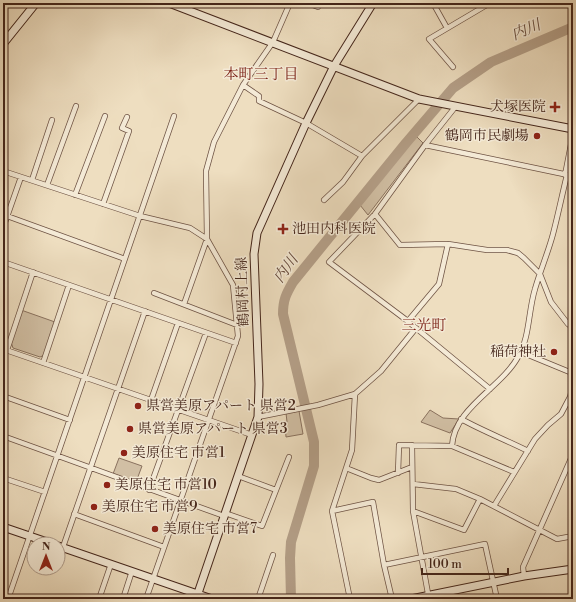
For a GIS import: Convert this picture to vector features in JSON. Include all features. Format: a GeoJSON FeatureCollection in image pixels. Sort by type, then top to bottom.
{"type":"FeatureCollection","features":[{"type":"Feature","properties":{"kind":"street"},"geometry":{"type":"LineString","coordinates":[[3,44],[36,3]]}},
{"type":"Feature","properties":{"kind":"street"},"geometry":{"type":"LineString","coordinates":[[169,3],[419,99],[573,128]]}},
{"type":"Feature","properties":{"kind":"street"},"geometry":{"type":"LineString","coordinates":[[184,304],[207,239],[206,171],[214,142],[242,84],[273,42],[290,3]]}},
{"type":"Feature","properties":{"kind":"street"},"geometry":{"type":"LineString","coordinates":[[308,3],[318,7],[320,3]]}},
{"type":"Feature","properties":{"kind":"street","name":"鶴岡村上線"},"geometry":{"type":"LineString","coordinates":[[197,596],[258,417],[259,384],[254,254],[258,233],[306,123],[334,66],[373,3]]}},
{"type":"Feature","properties":{"kind":"street"},"geometry":{"type":"LineString","coordinates":[[433,3],[447,28]]}},
{"type":"Feature","properties":{"kind":"street"},"geometry":{"type":"LineString","coordinates":[[453,67],[428,39],[490,3]]}},
{"type":"Feature","properties":{"kind":"street"},"geometry":{"type":"LineString","coordinates":[[242,84],[259,96],[259,101],[306,123],[362,156]]}},
{"type":"Feature","properties":{"kind":"street"},"geometry":{"type":"LineString","coordinates":[[324,200],[343,182],[362,156],[419,99]]}},
{"type":"Feature","properties":{"kind":"street"},"geometry":{"type":"LineString","coordinates":[[47,185],[76,106]]}},
{"type":"Feature","properties":{"kind":"street"},"geometry":{"type":"LineString","coordinates":[[456,106],[425,145],[375,214],[329,262],[416,328],[490,389]]}},
{"type":"Feature","properties":{"kind":"street"},"geometry":{"type":"LineString","coordinates":[[75,195],[105,116]]}},
{"type":"Feature","properties":{"kind":"street"},"geometry":{"type":"LineString","coordinates":[[3,527],[30,536],[174,116]]}},
{"type":"Feature","properties":{"kind":"street"},"geometry":{"type":"LineString","coordinates":[[103,204],[129,131],[122,128],[127,118]]}},
{"type":"Feature","properties":{"kind":"street"},"geometry":{"type":"LineString","coordinates":[[32,180],[52,120]]}},
{"type":"Feature","properties":{"kind":"street"},"geometry":{"type":"LineString","coordinates":[[452,446],[452,438],[461,419],[517,359],[524,347],[534,290],[552,235],[566,175],[573,134]]}},
{"type":"Feature","properties":{"kind":"street"},"geometry":{"type":"LineString","coordinates":[[425,145],[573,176]]}},
{"type":"Feature","properties":{"kind":"street"},"geometry":{"type":"LineString","coordinates":[[3,171],[140,216],[190,228],[207,239],[233,285],[238,336],[146,599]]}},
{"type":"Feature","properties":{"kind":"street"},"geometry":{"type":"LineString","coordinates":[[3,228],[21,176]]}},
{"type":"Feature","properties":{"kind":"street"},"geometry":{"type":"LineString","coordinates":[[375,214],[400,245],[448,244],[487,250],[507,250],[524,258],[540,274],[551,302],[573,332]]}},
{"type":"Feature","properties":{"kind":"street"},"geometry":{"type":"LineString","coordinates":[[7,216],[125,259]]}},
{"type":"Feature","properties":{"kind":"street"},"geometry":{"type":"LineString","coordinates":[[408,322],[440,284],[448,244]]}},
{"type":"Feature","properties":{"kind":"street"},"geometry":{"type":"LineString","coordinates":[[3,262],[236,343]]}},
{"type":"Feature","properties":{"kind":"street"},"geometry":{"type":"LineString","coordinates":[[33,272],[5,349],[252,435]]}},
{"type":"Feature","properties":{"kind":"street"},"geometry":{"type":"LineString","coordinates":[[43,363],[69,285]]}},
{"type":"Feature","properties":{"kind":"street"},"geometry":{"type":"LineString","coordinates":[[154,293],[237,325]]}},
{"type":"Feature","properties":{"kind":"street"},"geometry":{"type":"LineString","coordinates":[[65,536],[74,514],[145,311]]}},
{"type":"Feature","properties":{"kind":"street"},"geometry":{"type":"LineString","coordinates":[[151,400],[178,323]]}},
{"type":"Feature","properties":{"kind":"street"},"geometry":{"type":"LineString","coordinates":[[568,324],[573,328]]}},
{"type":"Feature","properties":{"kind":"street"},"geometry":{"type":"LineString","coordinates":[[258,417],[318,405],[355,394],[380,371],[416,328]]}},
{"type":"Feature","properties":{"kind":"street"},"geometry":{"type":"LineString","coordinates":[[149,490],[206,333]]}},
{"type":"Feature","properties":{"kind":"street"},"geometry":{"type":"LineString","coordinates":[[494,506],[535,440],[548,425],[561,414],[572,397],[572,372],[521,352]]}},
{"type":"Feature","properties":{"kind":"street"},"geometry":{"type":"LineString","coordinates":[[350,599],[332,511],[352,450],[355,394]]}},
{"type":"Feature","properties":{"kind":"street"},"geometry":{"type":"LineString","coordinates":[[3,396],[70,420]]}},
{"type":"Feature","properties":{"kind":"street"},"geometry":{"type":"LineString","coordinates":[[461,419],[477,428],[500,437],[528,451]]}},
{"type":"Feature","properties":{"kind":"street"},"geometry":{"type":"LineString","coordinates":[[3,436],[149,490],[262,526],[289,457]]}},
{"type":"Feature","properties":{"kind":"street"},"geometry":{"type":"LineString","coordinates":[[398,473],[399,445],[452,446],[514,472]]}},
{"type":"Feature","properties":{"kind":"street"},"geometry":{"type":"LineString","coordinates":[[412,445],[413,511],[429,597]]}},
{"type":"Feature","properties":{"kind":"street"},"geometry":{"type":"LineString","coordinates":[[524,576],[523,567],[573,454]]}},
{"type":"Feature","properties":{"kind":"street"},"geometry":{"type":"LineString","coordinates":[[346,468],[379,480],[412,467]]}},
{"type":"Feature","properties":{"kind":"street"},"geometry":{"type":"LineString","coordinates":[[238,476],[276,490]]}},
{"type":"Feature","properties":{"kind":"street"},"geometry":{"type":"LineString","coordinates":[[3,478],[45,492]]}},
{"type":"Feature","properties":{"kind":"street"},"geometry":{"type":"LineString","coordinates":[[413,484],[456,489],[480,499],[557,539],[573,536]]}},
{"type":"Feature","properties":{"kind":"street"},"geometry":{"type":"LineString","coordinates":[[413,511],[464,530],[480,499]]}},
{"type":"Feature","properties":{"kind":"street"},"geometry":{"type":"LineString","coordinates":[[332,511],[373,502],[384,565],[392,599]]}},
{"type":"Feature","properties":{"kind":"street"},"geometry":{"type":"LineString","coordinates":[[74,514],[164,548]]}},
{"type":"Feature","properties":{"kind":"street"},"geometry":{"type":"LineString","coordinates":[[384,565],[485,544],[497,599]]}},
{"type":"Feature","properties":{"kind":"street"},"geometry":{"type":"LineString","coordinates":[[8,599],[26,547]]}},
{"type":"Feature","properties":{"kind":"street"},"geometry":{"type":"LineString","coordinates":[[66,549],[132,571],[197,596],[212,599]]}},
{"type":"Feature","properties":{"kind":"street"},"geometry":{"type":"LineString","coordinates":[[258,599],[273,555]]}},
{"type":"Feature","properties":{"kind":"street"},"geometry":{"type":"LineString","coordinates":[[99,599],[111,564]]}},
{"type":"Feature","properties":{"kind":"street"},"geometry":{"type":"LineString","coordinates":[[411,599],[429,597],[524,576],[573,569]]}},
{"type":"Feature","properties":{"kind":"street"},"geometry":{"type":"LineString","coordinates":[[123,599],[132,571]]}},
{"type":"Feature","properties":{"kind":"shaded area"},"geometry":{"type":"Polygon","coordinates":[[[415,135],[423,143],[368,215],[360,205],[415,135]]]}},
{"type":"Feature","properties":{"kind":"shaded area"},"geometry":{"type":"Polygon","coordinates":[[[21,310],[55,322],[45,355],[40,357],[13,348],[11,342],[21,310]]]}},
{"type":"Feature","properties":{"kind":"shaded area"},"geometry":{"type":"Polygon","coordinates":[[[430,410],[443,418],[459,419],[450,433],[421,422],[430,410]]]}},
{"type":"Feature","properties":{"kind":"shaded area"},"geometry":{"type":"Polygon","coordinates":[[[299,411],[303,434],[286,437],[286,413],[299,411]]]}},
{"type":"Feature","properties":{"kind":"shaded area"},"geometry":{"type":"Polygon","coordinates":[[[119,458],[142,466],[136,482],[113,474],[119,458]]]}},
{"type":"Feature","properties":{"kind":"waterway","name":"内川"},"geometry":{"type":"LineString","coordinates":[[291,599],[291,542],[314,466],[314,442],[283,314],[284,301],[288,290],[406,143],[453,88],[491,62],[573,27]]}},
{"type":"Feature","properties":{"kind":"place","name":"犬塚医院"},"geometry":{"type":"Point","coordinates":[555,107]}},
{"type":"Feature","properties":{"kind":"place","name":"鶴岡市民劇場"},"geometry":{"type":"Point","coordinates":[537,136]}},
{"type":"Feature","properties":{"kind":"place","name":"池田内科医院"},"geometry":{"type":"Point","coordinates":[283,229]}},
{"type":"Feature","properties":{"kind":"place","name":"稲荷神社"},"geometry":{"type":"Point","coordinates":[554,352]}},
{"type":"Feature","properties":{"kind":"place","name":"県営美原アパート 県営2"},"geometry":{"type":"Point","coordinates":[138,406]}},
{"type":"Feature","properties":{"kind":"place","name":"県営美原アパート 県営3"},"geometry":{"type":"Point","coordinates":[130,429]}},
{"type":"Feature","properties":{"kind":"place","name":"美原住宅 市営1"},"geometry":{"type":"Point","coordinates":[124,453]}},
{"type":"Feature","properties":{"kind":"place","name":"美原住宅 市営10"},"geometry":{"type":"Point","coordinates":[107,485]}},
{"type":"Feature","properties":{"kind":"place","name":"美原住宅 市営9"},"geometry":{"type":"Point","coordinates":[94,507]}},
{"type":"Feature","properties":{"kind":"place","name":"美原住宅 市営7"},"geometry":{"type":"Point","coordinates":[155,529]}},
{"type":"Feature","properties":{"kind":"district","name":"本町三丁目"},"geometry":{"type":"Point","coordinates":[261,74]}},
{"type":"Feature","properties":{"kind":"district","name":"三光町"},"geometry":{"type":"Point","coordinates":[424,325]}}]}
